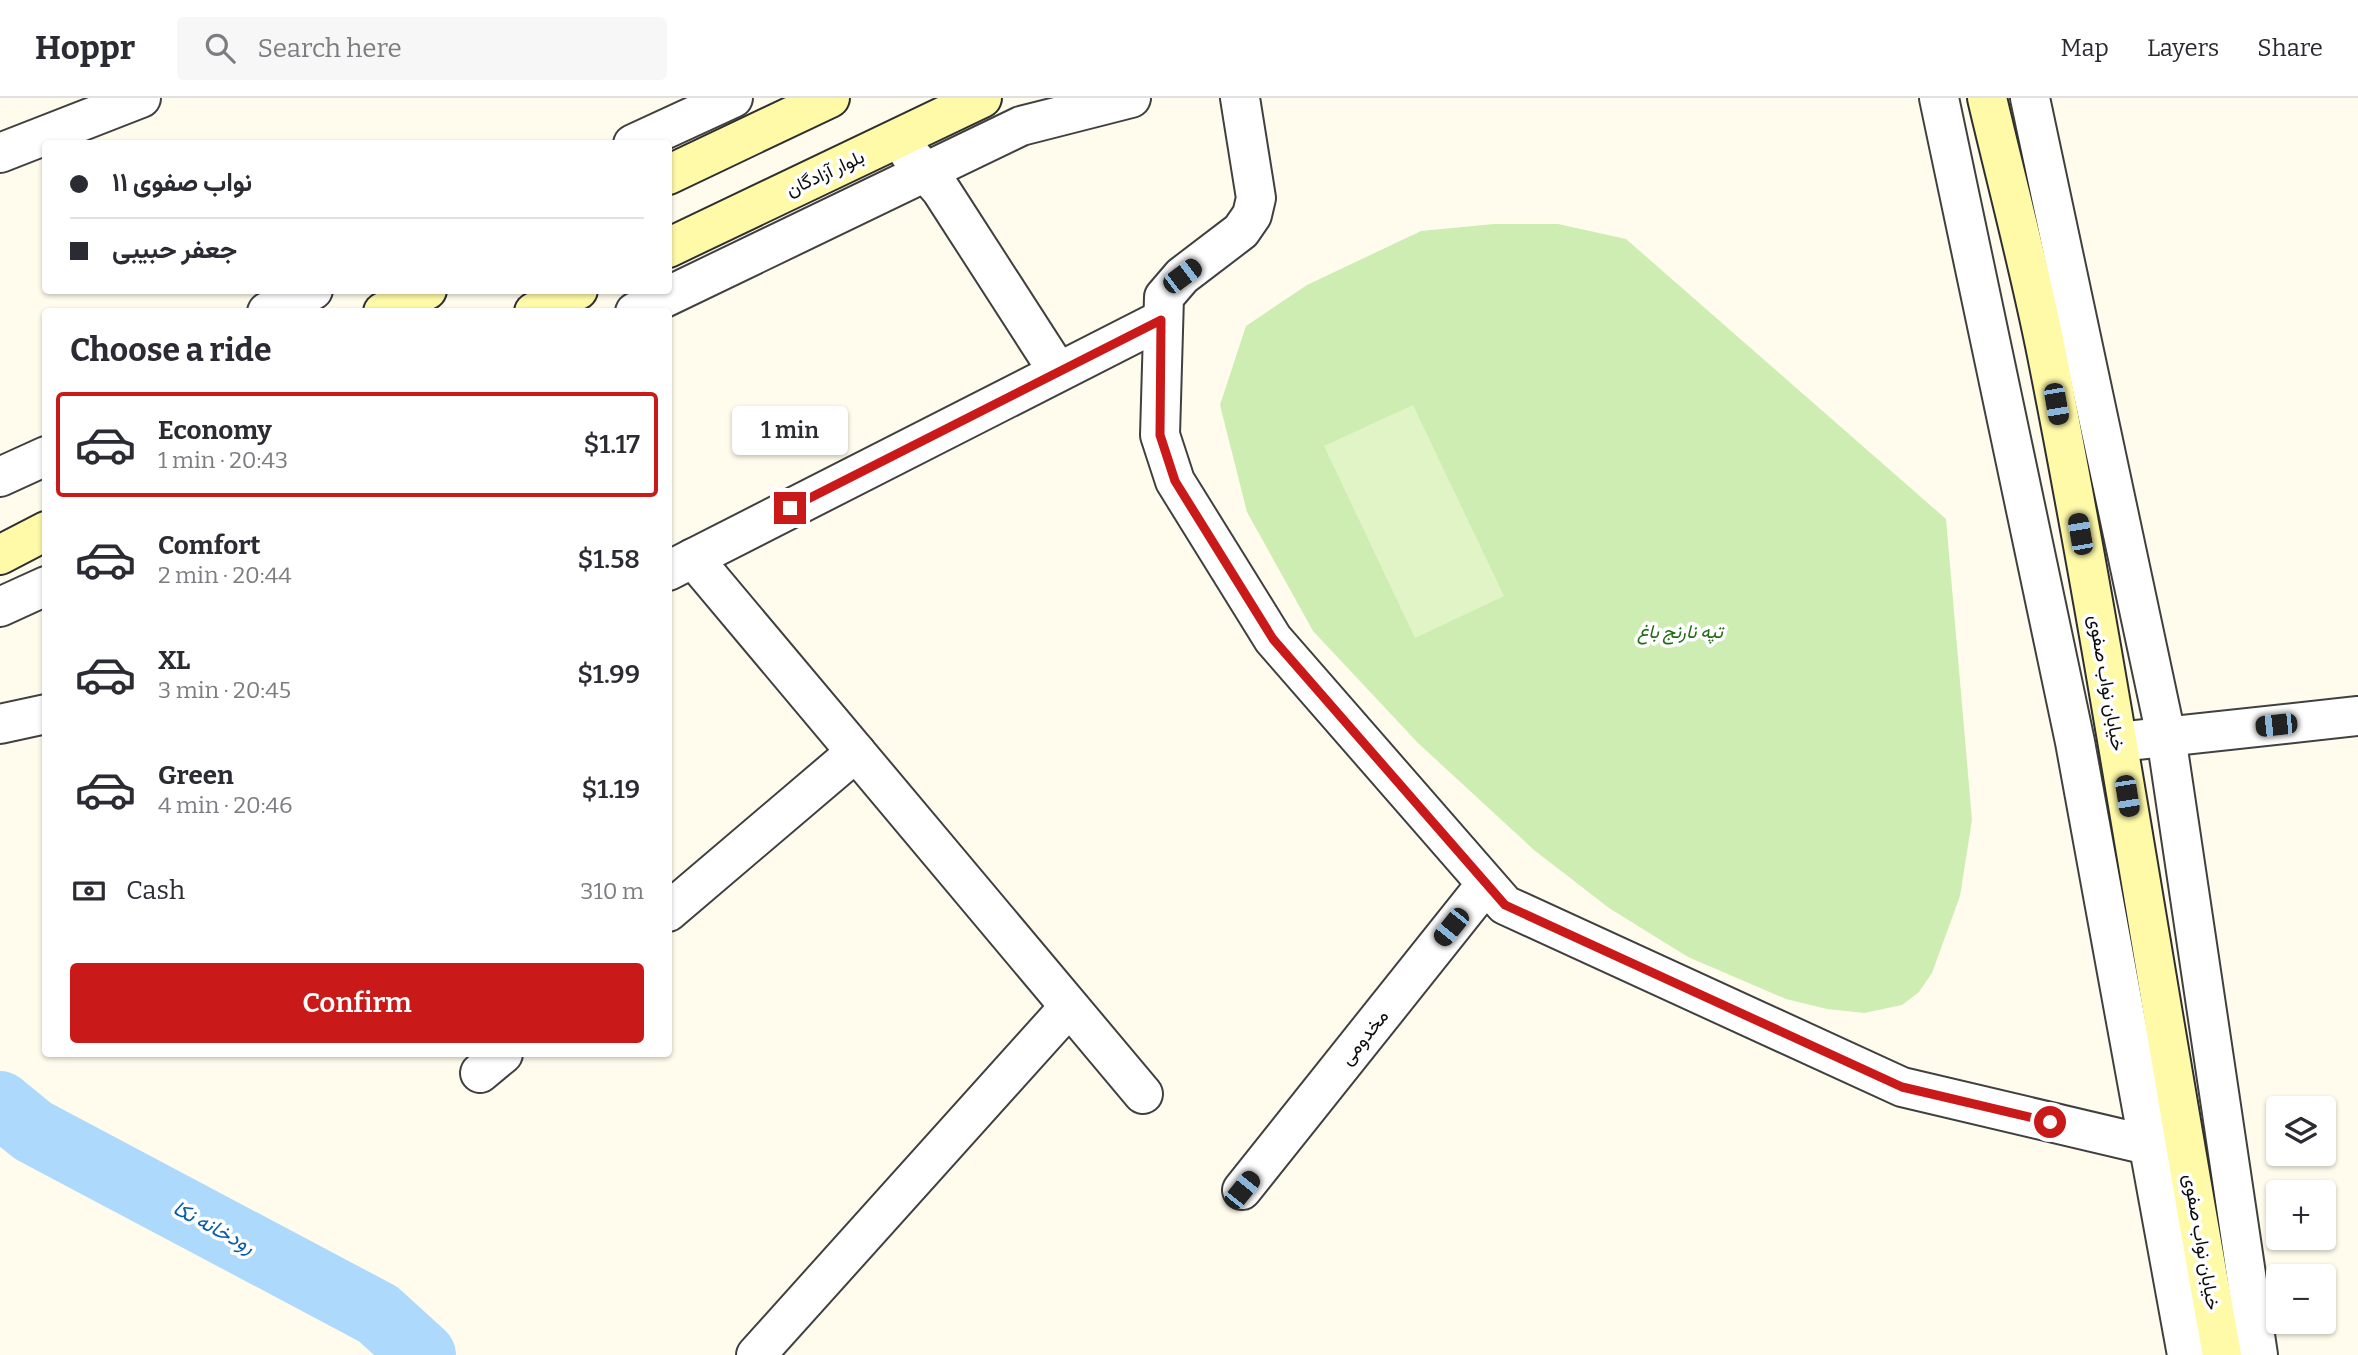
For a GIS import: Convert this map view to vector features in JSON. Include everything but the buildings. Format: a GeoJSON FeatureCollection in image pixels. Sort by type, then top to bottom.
{"type":"FeatureCollection","features":[{"type":"Feature","properties":{"kind":"main road"},"geometry":{"type":"LineString","coordinates":[[672,173],[830,98]]}},
{"type":"Feature","properties":{"kind":"main road","name":"بلوار آزادگان"},"geometry":{"type":"LineString","coordinates":[[672,245],[982,98]]}},
{"type":"Feature","properties":{"kind":"main road","name":"خیابان نواب صفوی"},"geometry":{"type":"LineString","coordinates":[[1987,98],[2046,352],[2118,741],[2222,1355]]}},
{"type":"Feature","properties":{"kind":"main road"},"geometry":{"type":"LineString","coordinates":[[391,308],[419,294]]}},
{"type":"Feature","properties":{"kind":"main road"},"geometry":{"type":"LineString","coordinates":[[542,308],[570,294]]}},
{"type":"Feature","properties":{"kind":"main road"},"geometry":{"type":"LineString","coordinates":[[0,555],[42,533]]}},
{"type":"Feature","properties":{"kind":"street"},"geometry":{"type":"LineString","coordinates":[[0,153],[141,98]]}},
{"type":"Feature","properties":{"kind":"street"},"geometry":{"type":"LineString","coordinates":[[642,140],[733,98]]}},
{"type":"Feature","properties":{"kind":"street"},"geometry":{"type":"LineString","coordinates":[[643,308],[1021,127],[1131,98]]}},
{"type":"Feature","properties":{"kind":"street"},"geometry":{"type":"LineString","coordinates":[[1240,98],[1256,198],[1252,215],[1241,231],[1182,276],[1164,297],[1161,320],[1160,435],[1175,481],[1273,639],[1486,884],[1505,905],[1902,1087],[2186,1154]]}},
{"type":"Feature","properties":{"kind":"street"},"geometry":{"type":"LineString","coordinates":[[1939,98],[2075,741],[2187,1355]]}},
{"type":"Feature","properties":{"kind":"street"},"geometry":{"type":"LineString","coordinates":[[2030,98],[2166,736],[2258,1355]]}},
{"type":"Feature","properties":{"kind":"street"},"geometry":{"type":"LineString","coordinates":[[897,139],[941,190],[1057,370]]}},
{"type":"Feature","properties":{"kind":"street"},"geometry":{"type":"LineString","coordinates":[[275,308],[305,294]]}},
{"type":"Feature","properties":{"kind":"street"},"geometry":{"type":"LineString","coordinates":[[1143,1094],[856,752],[681,564],[1057,370],[1161,320]]}},
{"type":"Feature","properties":{"kind":"street"},"geometry":{"type":"LineString","coordinates":[[0,477],[42,458]]}},
{"type":"Feature","properties":{"kind":"street"},"geometry":{"type":"LineString","coordinates":[[0,607],[42,588]]}},
{"type":"Feature","properties":{"kind":"street"},"geometry":{"type":"LineString","coordinates":[[0,724],[42,715]]}},
{"type":"Feature","properties":{"kind":"street"},"geometry":{"type":"LineString","coordinates":[[2118,741],[2358,716]]}},
{"type":"Feature","properties":{"kind":"street"},"geometry":{"type":"LineString","coordinates":[[672,909],[856,752]]}},
{"type":"Feature","properties":{"kind":"street","name":"مخدومی"},"geometry":{"type":"LineString","coordinates":[[1242,1190],[1486,884]]}},
{"type":"Feature","properties":{"kind":"street"},"geometry":{"type":"LineString","coordinates":[[756,1355],[1069,1007]]}},
{"type":"Feature","properties":{"kind":"green space","name":"تپه نارنج باغ"},"geometry":{"type":"Polygon","coordinates":[[[1494,224],[1558,224],[1626,239],[1946,519],[1972,820],[1960,896],[1932,973],[1919,992],[1902,1005],[1864,1013],[1827,1009],[1786,999],[1688,957],[1609,908],[1534,850],[1418,743],[1313,631],[1247,512],[1220,405],[1246,326],[1307,285],[1421,231],[1494,224]]]}},
{"type":"Feature","properties":{"kind":"green space"},"geometry":{"type":"Polygon","coordinates":[[[1413,405],[1504,596],[1415,638],[1324,446],[1413,405]]]}},
{"type":"Feature","properties":{"kind":"waterway","name":"رودخانه نکا"},"geometry":{"type":"LineString","coordinates":[[0,1104],[33,1131],[378,1314],[423,1355]]}},
{"type":"Feature","properties":{"kind":"route"},"geometry":{"type":"LineString","coordinates":[[790,508],[1057,370],[1161,320],[1160,435],[1175,481],[1273,639],[1505,905],[1902,1087],[2050,1122]]}}]}
